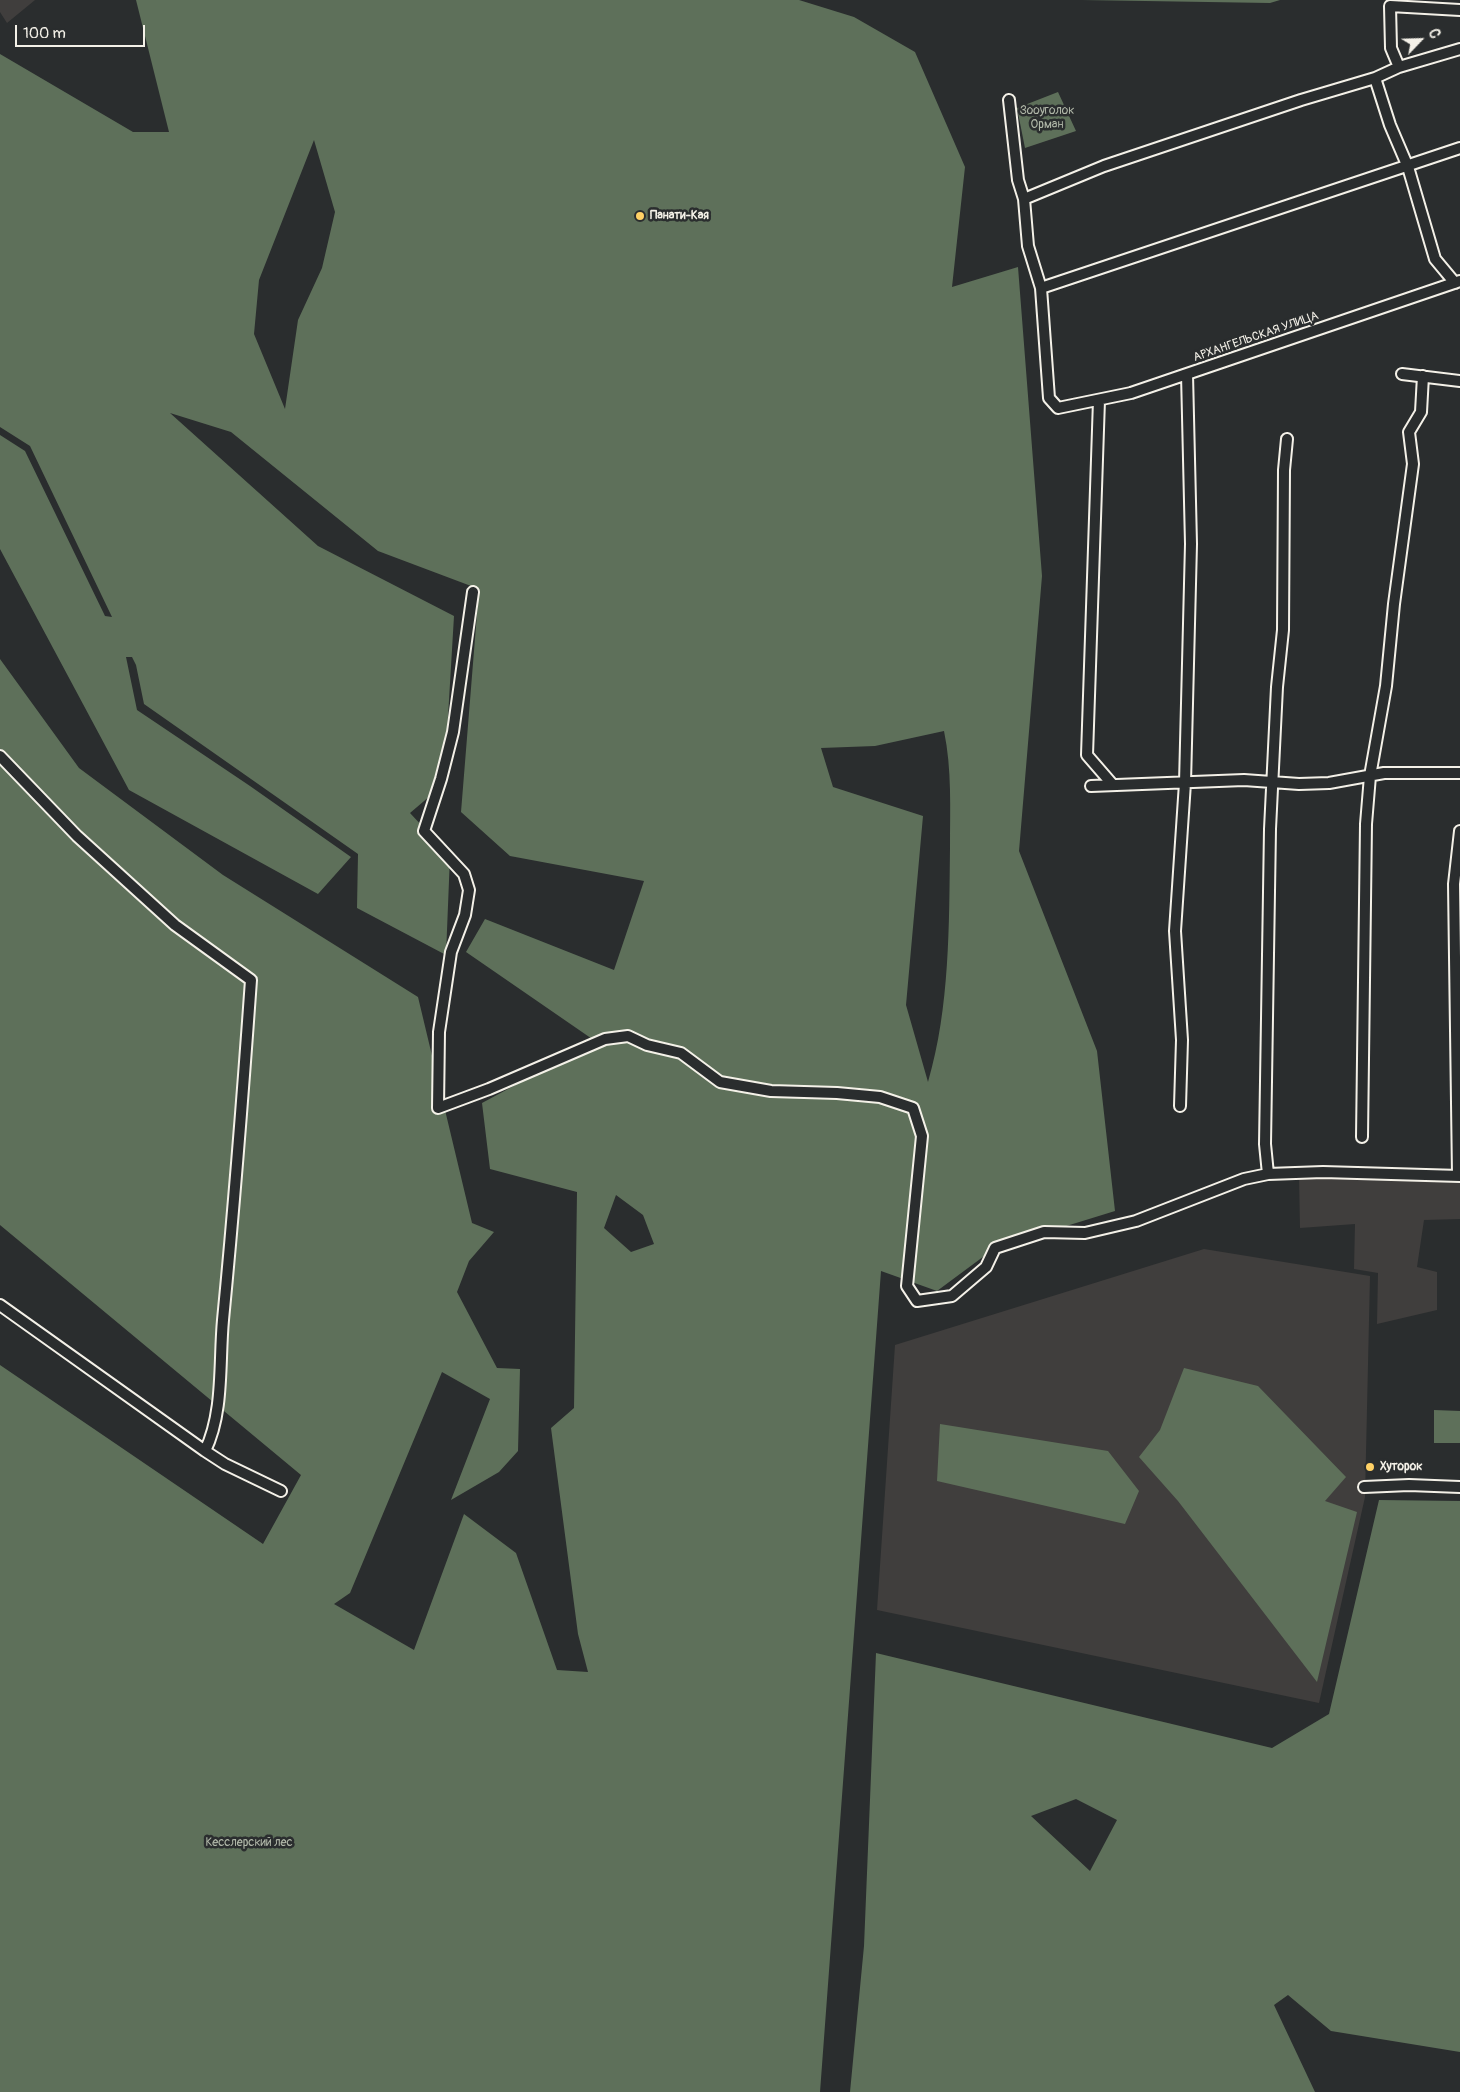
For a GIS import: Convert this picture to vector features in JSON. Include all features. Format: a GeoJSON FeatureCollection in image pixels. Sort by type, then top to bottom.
{"type":"FeatureCollection","features":[{"type":"Feature","properties":{"kind":"street"},"geometry":{"type":"LineString","coordinates":[[1399,68],[1391,48],[1390,6],[1460,10]]}},
{"type":"Feature","properties":{"kind":"street"},"geometry":{"type":"LineString","coordinates":[[1024,199],[1104,166],[1460,49]]}},
{"type":"Feature","properties":{"kind":"street"},"geometry":{"type":"LineString","coordinates":[[1376,78],[1390,125],[1408,167],[1435,259],[1458,282]]}},
{"type":"Feature","properties":{"kind":"street"},"geometry":{"type":"LineString","coordinates":[[1009,100],[1018,180],[1024,199],[1028,246],[1042,288],[1292,203],[1408,167],[1460,148]]}},
{"type":"Feature","properties":{"kind":"street","name":"АРХАНГЕЛЬСКАЯ УЛИЦА"},"geometry":{"type":"LineString","coordinates":[[1042,288],[1049,398],[1058,408],[1131,393],[1458,282]]}},
{"type":"Feature","properties":{"kind":"street"},"geometry":{"type":"LineString","coordinates":[[1180,1106],[1182,1040],[1175,930],[1185,783],[1192,544],[1186,374]]}},
{"type":"Feature","properties":{"kind":"street"},"geometry":{"type":"LineString","coordinates":[[1402,374],[1460,381]]}},
{"type":"Feature","properties":{"kind":"street"},"geometry":{"type":"LineString","coordinates":[[1362,1137],[1366,824],[1370,776],[1386,686],[1394,604],[1413,464],[1409,432],[1421,412],[1423,376]]}},
{"type":"Feature","properties":{"kind":"street"},"geometry":{"type":"LineString","coordinates":[[1099,400],[1087,756],[1113,785]]}},
{"type":"Feature","properties":{"kind":"street"},"geometry":{"type":"LineString","coordinates":[[1268,1174],[1265,1144],[1267,939],[1277,687],[1283,630],[1284,470],[1287,439]]}},
{"type":"Feature","properties":{"kind":"street"},"geometry":{"type":"LineString","coordinates":[[473,592],[453,732],[441,780],[424,831],[464,874],[469,890],[465,915],[451,952],[440,1032],[438,1108],[489,1089],[605,1039],[628,1036],[647,1045],[681,1054],[720,1082],[771,1091],[880,1096],[914,1108],[922,1136],[907,1286],[917,1301],[952,1296],[986,1267],[995,1248],[1044,1232],[1086,1233],[1136,1221],[1244,1179],[1268,1174],[1322,1172],[1459,1176],[1454,884],[1460,831]]}},
{"type":"Feature","properties":{"kind":"street"},"geometry":{"type":"LineString","coordinates":[[0,756],[77,836],[175,925],[251,980],[242,1115],[222,1335],[217,1414],[210,1441],[205,1451]]}},
{"type":"Feature","properties":{"kind":"street"},"geometry":{"type":"LineString","coordinates":[[1090,786],[1244,780],[1299,784],[1329,783],[1384,773],[1460,773]]}},
{"type":"Feature","properties":{"kind":"street"},"geometry":{"type":"LineString","coordinates":[[0,1305],[205,1451],[225,1464],[281,1491]]}},
{"type":"Feature","properties":{"kind":"street"},"geometry":{"type":"LineString","coordinates":[[1364,1487],[1409,1485],[1460,1487]]}},
{"type":"Feature","properties":{"kind":"shaded area"},"geometry":{"type":"Polygon","coordinates":[[[0,0],[35,0],[7,23],[0,12],[0,0]]]}},
{"type":"Feature","properties":{"kind":"shaded area"},"geometry":{"type":"Polygon","coordinates":[[[1299,1174],[1460,1176],[1460,1219],[1424,1220],[1417,1267],[1437,1272],[1437,1310],[1377,1324],[1378,1273],[1354,1269],[1355,1224],[1300,1228],[1299,1174]]]}},
{"type":"Feature","properties":{"kind":"shaded area"},"geometry":{"type":"Polygon","coordinates":[[[1204,1249],[1370,1276],[1365,1497],[1319,1703],[877,1610],[895,1345],[1204,1249]]]}},
{"type":"Feature","properties":{"kind":"green space","name":"Кесслерский лес"},"geometry":{"type":"Polygon","coordinates":[[[136,0],[799,0],[854,17],[915,52],[965,167],[952,287],[1018,267],[1042,576],[1019,851],[1097,1051],[1115,1211],[995,1248],[937,1291],[881,1271],[820,2092],[0,2092],[0,1365],[263,1544],[301,1475],[0,1225],[0,659],[79,768],[223,875],[418,997],[472,1223],[494,1232],[469,1261],[457,1292],[497,1368],[520,1369],[518,1451],[499,1472],[451,1500],[490,1399],[442,1372],[350,1593],[334,1604],[414,1650],[464,1514],[516,1553],[557,1670],[588,1672],[578,1634],[551,1428],[574,1408],[577,1192],[490,1169],[482,1103],[584,1048],[598,1043],[466,952],[485,919],[614,970],[644,881],[510,856],[461,812],[479,589],[378,551],[231,432],[170,413],[318,546],[454,616],[444,784],[410,813],[450,856],[446,955],[357,908],[358,854],[144,704],[136,665],[132,657],[126,657],[137,710],[351,857],[318,894],[129,790],[0,549],[0,435],[25,451],[105,616],[112,617],[30,446],[0,427],[0,54],[133,132],[169,132],[136,0]],[[314,140],[259,280],[254,334],[285,409],[298,320],[322,268],[335,212],[314,140]],[[944,731],[875,746],[821,748],[833,787],[923,816],[906,1005],[928,1082],[941,1025],[947,966],[950,804],[947,745],[944,731]],[[616,1195],[604,1228],[631,1252],[654,1244],[643,1215],[616,1195]]]}},
{"type":"Feature","properties":{"kind":"green space"},"geometry":{"type":"Polygon","coordinates":[[[1082,0],[1280,0],[1270,3],[1082,0]]]}},
{"type":"Feature","properties":{"kind":"green space","name":"Зооуголок Орман"},"geometry":{"type":"Polygon","coordinates":[[[1058,92],[1076,131],[1025,148],[1017,108],[1058,92]]]}},
{"type":"Feature","properties":{"kind":"green space"},"geometry":{"type":"Polygon","coordinates":[[[1184,1368],[1258,1386],[1346,1477],[1325,1501],[1357,1512],[1317,1682],[1178,1501],[1139,1457],[1160,1430],[1184,1368]]]}},
{"type":"Feature","properties":{"kind":"green space"},"geometry":{"type":"Polygon","coordinates":[[[1434,1410],[1460,1411],[1460,1443],[1434,1443],[1434,1410]]]}},
{"type":"Feature","properties":{"kind":"green space"},"geometry":{"type":"Polygon","coordinates":[[[940,1424],[1108,1451],[1139,1491],[1125,1524],[937,1481],[940,1424]]]}},
{"type":"Feature","properties":{"kind":"green space"},"geometry":{"type":"Polygon","coordinates":[[[1379,1500],[1460,1501],[1460,2052],[1331,2031],[1288,1995],[1274,2005],[1315,2092],[850,2092],[864,1946],[876,1653],[1272,1748],[1329,1714],[1379,1500]],[[1076,1799],[1031,1816],[1090,1871],[1117,1820],[1076,1799]]]}},
{"type":"Feature","properties":{"kind":"place","name":"Панати-Кая"},"geometry":{"type":"Point","coordinates":[640,216]}},
{"type":"Feature","properties":{"kind":"place","name":"Хуторок"},"geometry":{"type":"Point","coordinates":[1370,1467]}}]}
